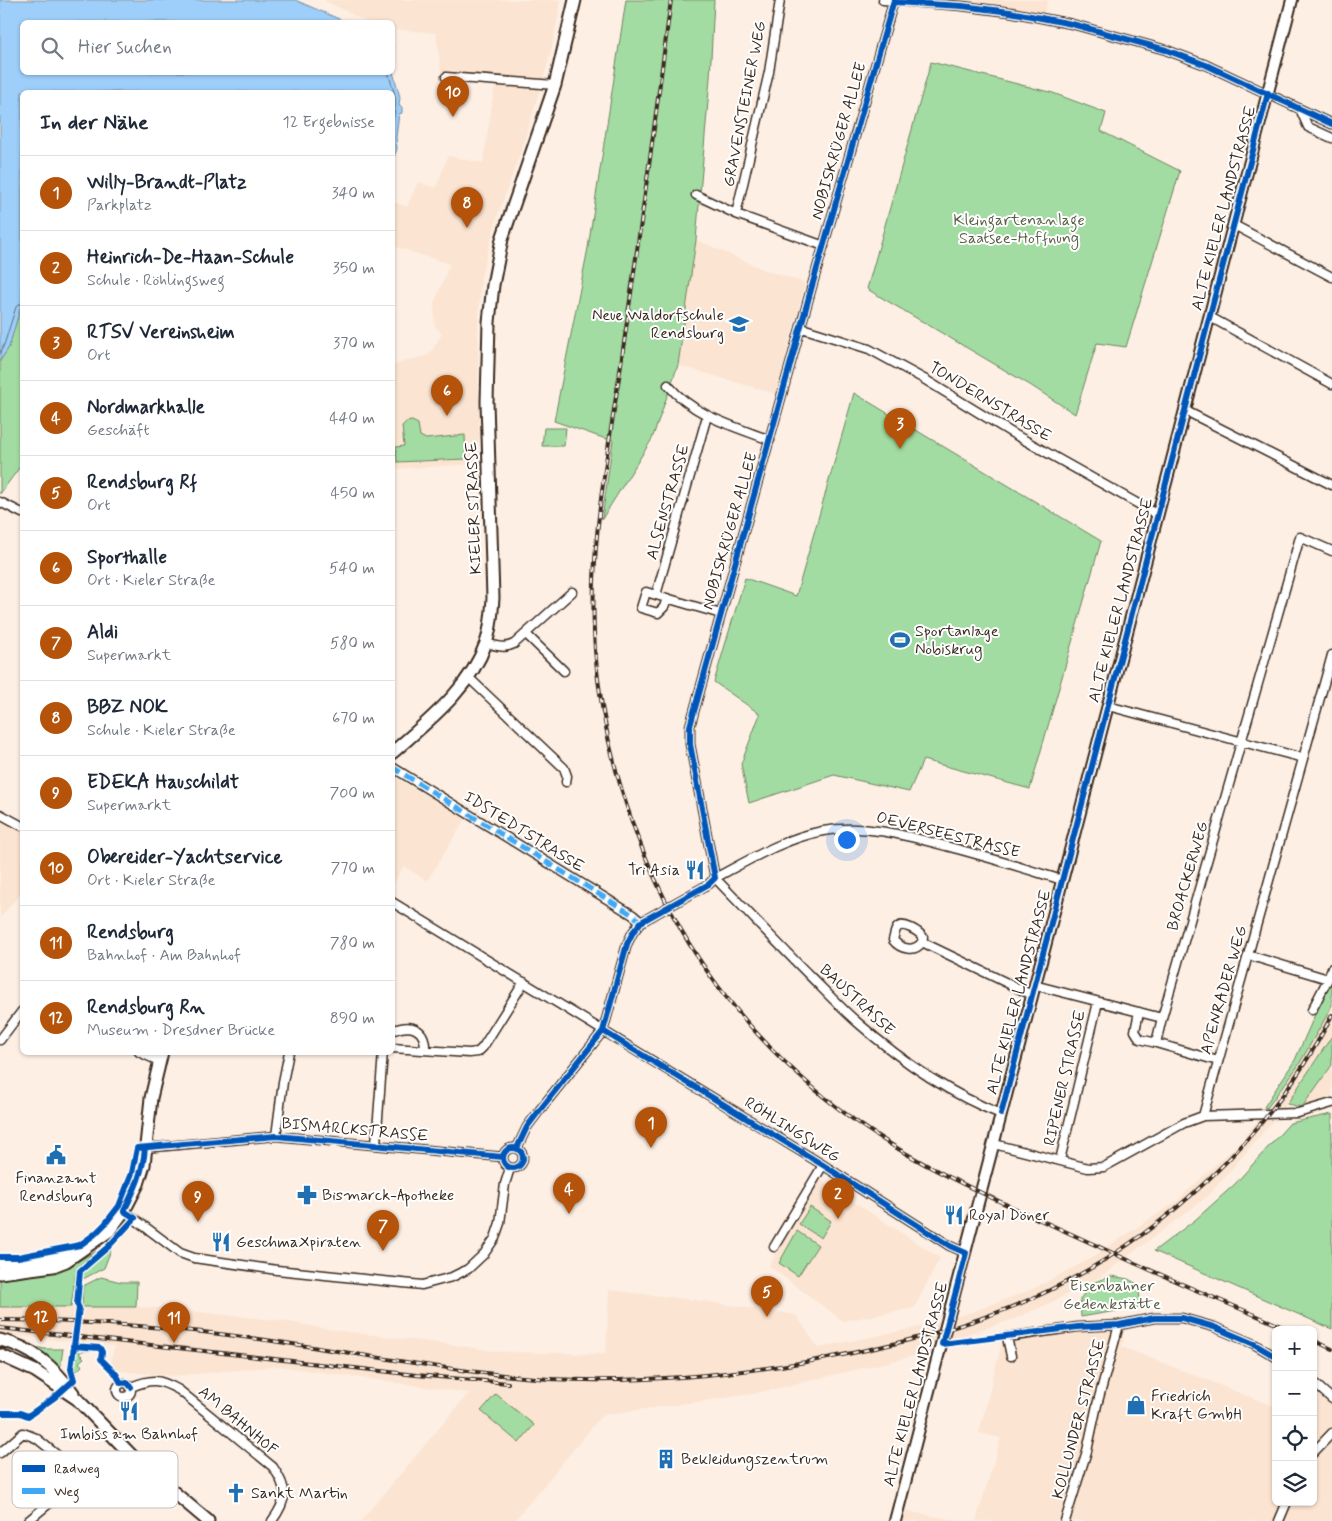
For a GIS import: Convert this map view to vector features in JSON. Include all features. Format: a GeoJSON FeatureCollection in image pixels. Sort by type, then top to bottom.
{"type":"FeatureCollection","features":[{"type":"Feature","properties":{"kind":"main road","name":"KIELER STRASSE"},"geometry":{"type":"LineString","coordinates":[[395,750],[443,706],[468,677],[479,660],[490,630],[493,598],[487,402],[489,322],[493,284],[502,239],[555,85],[575,0]]}},
{"type":"Feature","properties":{"kind":"main road"},"geometry":{"type":"LineString","coordinates":[[0,1274],[54,1266],[66,1261],[109,1231],[124,1211],[138,1184],[144,1165],[151,1098],[160,1057]]}},
{"type":"Feature","properties":{"kind":"main road"},"geometry":{"type":"LineString","coordinates":[[0,1262],[43,1260],[78,1253]]}},
{"type":"Feature","properties":{"kind":"main road"},"geometry":{"type":"LineString","coordinates":[[0,1340],[22,1347],[42,1359],[62,1378],[77,1399],[127,1451]]}},
{"type":"Feature","properties":{"kind":"main road"},"geometry":{"type":"LineString","coordinates":[[0,1355],[35,1371],[77,1399]]}},
{"type":"Feature","properties":{"kind":"main road"},"geometry":{"type":"LineString","coordinates":[[180,1498],[195,1521]]}},
{"type":"Feature","properties":{"kind":"main road"},"geometry":{"type":"LineString","coordinates":[[180,1498],[208,1521]]}},
{"type":"Feature","properties":{"kind":"street","name":"GRAVENSTEINER WEG"},"geometry":{"type":"LineString","coordinates":[[736,214],[764,97],[780,0]]}},
{"type":"Feature","properties":{"kind":"street"},"geometry":{"type":"LineString","coordinates":[[883,0],[962,6],[1028,15],[1072,24],[1166,50],[1206,65],[1332,124]]}},
{"type":"Feature","properties":{"kind":"street","name":"ALTE KIELER LANDSTRASSE"},"geometry":{"type":"LineString","coordinates":[[895,1521],[1292,0]]}},
{"type":"Feature","properties":{"kind":"street","name":"NOBISKRÜGER ALLEE"},"geometry":{"type":"LineString","coordinates":[[715,878],[690,744],[690,726],[894,1]]}},
{"type":"Feature","properties":{"kind":"street"},"geometry":{"type":"LineString","coordinates":[[446,77],[555,85]]}},
{"type":"Feature","properties":{"kind":"street"},"geometry":{"type":"LineString","coordinates":[[1300,109],[1308,127],[1332,138]]}},
{"type":"Feature","properties":{"kind":"street","name":"GRAVENSTEINER WEG"},"geometry":{"type":"LineString","coordinates":[[696,195],[736,214],[824,246]]}},
{"type":"Feature","properties":{"kind":"street"},"geometry":{"type":"LineString","coordinates":[[1234,225],[1332,277]]}},
{"type":"Feature","properties":{"kind":"street"},"geometry":{"type":"LineString","coordinates":[[1210,317],[1332,384]]}},
{"type":"Feature","properties":{"kind":"street","name":"TONDERNSTRASSE"},"geometry":{"type":"LineString","coordinates":[[802,328],[870,349],[1158,516]]}},
{"type":"Feature","properties":{"kind":"street"},"geometry":{"type":"LineString","coordinates":[[668,385],[678,398],[707,416],[770,440]]}},
{"type":"Feature","properties":{"kind":"street"},"geometry":{"type":"LineString","coordinates":[[1186,411],[1332,485]]}},
{"type":"Feature","properties":{"kind":"street","name":"ALSENSTRASSE"},"geometry":{"type":"LineString","coordinates":[[656,595],[707,416]]}},
{"type":"Feature","properties":{"kind":"street"},"geometry":{"type":"LineString","coordinates":[[0,502],[20,512]]}},
{"type":"Feature","properties":{"kind":"street","name":"BROACKERWEG"},"geometry":{"type":"LineString","coordinates":[[1156,1043],[1300,537],[1332,551]]}},
{"type":"Feature","properties":{"kind":"street"},"geometry":{"type":"LineString","coordinates":[[486,643],[508,647],[526,634],[572,592]]}},
{"type":"Feature","properties":{"kind":"street"},"geometry":{"type":"LineString","coordinates":[[667,598],[664,607],[658,613],[641,608],[646,592],[667,598],[721,614]]}},
{"type":"Feature","properties":{"kind":"street"},"geometry":{"type":"LineString","coordinates":[[526,634],[564,671]]}},
{"type":"Feature","properties":{"kind":"street","name":"APENRADER WEG"},"geometry":{"type":"LineString","coordinates":[[1203,1116],[1332,655]]}},
{"type":"Feature","properties":{"kind":"street"},"geometry":{"type":"LineString","coordinates":[[468,677],[564,768],[566,782]]}},
{"type":"Feature","properties":{"kind":"street"},"geometry":{"type":"LineString","coordinates":[[1108,706],[1303,758]]}},
{"type":"Feature","properties":{"kind":"street","name":"IDSTEDTSTRASSE"},"geometry":{"type":"LineString","coordinates":[[395,769],[633,915],[641,922]]}},
{"type":"Feature","properties":{"kind":"street"},"geometry":{"type":"LineString","coordinates":[[0,814],[20,825]]}},
{"type":"Feature","properties":{"kind":"street","name":"OEVERSEESTRASSE"},"geometry":{"type":"LineString","coordinates":[[715,878],[796,839],[822,831],[857,828],[883,830],[922,839],[1062,880]]}},
{"type":"Feature","properties":{"kind":"street"},"geometry":{"type":"LineString","coordinates":[[517,1148],[527,1128],[539,1111],[603,1031],[627,944],[633,932],[641,922],[709,884],[715,878]]}},
{"type":"Feature","properties":{"kind":"street","name":"BAUSTRASSE"},"geometry":{"type":"LineString","coordinates":[[715,878],[856,1022],[927,1075],[978,1106],[1001,1114]]}},
{"type":"Feature","properties":{"kind":"street","name":"RÖHLINGSWEG"},"geometry":{"type":"LineString","coordinates":[[395,904],[823,1165],[950,1246],[966,1253]]}},
{"type":"Feature","properties":{"kind":"street"},"geometry":{"type":"LineString","coordinates":[[922,942],[1033,990],[1098,1002],[1162,1018]]}},
{"type":"Feature","properties":{"kind":"street"},"geometry":{"type":"LineString","coordinates":[[1248,955],[1328,979]]}},
{"type":"Feature","properties":{"kind":"street"},"geometry":{"type":"LineString","coordinates":[[1312,1010],[1332,968]]}},
{"type":"Feature","properties":{"kind":"street"},"geometry":{"type":"LineString","coordinates":[[395,1048],[478,1052],[524,982]]}},
{"type":"Feature","properties":{"kind":"street","name":"RIPENER STRASSE"},"geometry":{"type":"LineString","coordinates":[[1060,1160],[1098,1002]]}},
{"type":"Feature","properties":{"kind":"street"},"geometry":{"type":"LineString","coordinates":[[1139,1012],[1135,1031],[1140,1039],[1218,1062]]}},
{"type":"Feature","properties":{"kind":"street"},"geometry":{"type":"LineString","coordinates":[[0,1040],[20,1014]]}},
{"type":"Feature","properties":{"kind":"street"},"geometry":{"type":"LineString","coordinates":[[395,1030],[408,1028],[416,1029],[423,1034],[426,1040],[425,1050]]}},
{"type":"Feature","properties":{"kind":"street"},"geometry":{"type":"LineString","coordinates":[[276,1136],[288,1055]]}},
{"type":"Feature","properties":{"kind":"street"},"geometry":{"type":"LineString","coordinates":[[376,1144],[383,1055]]}},
{"type":"Feature","properties":{"kind":"street"},"geometry":{"type":"LineString","coordinates":[[994,1144],[1088,1168],[1104,1167],[1184,1123],[1203,1116],[1298,1113],[1332,1103]]}},
{"type":"Feature","properties":{"kind":"street","name":"BISMARCKSTRASSE"},"geometry":{"type":"LineString","coordinates":[[145,1148],[276,1136],[503,1156]]}},
{"type":"Feature","properties":{"kind":"street"},"geometry":{"type":"LineString","coordinates":[[509,1148],[517,1148],[523,1155],[523,1161],[519,1166],[510,1168],[504,1162],[504,1153],[509,1148]]}},
{"type":"Feature","properties":{"kind":"street"},"geometry":{"type":"LineString","coordinates":[[774,1247],[823,1165]]}},
{"type":"Feature","properties":{"kind":"street"},"geometry":{"type":"LineString","coordinates":[[124,1211],[180,1253],[194,1258],[277,1270],[422,1285],[437,1282],[468,1269],[484,1254],[495,1238],[500,1223],[505,1184],[510,1168]]}},
{"type":"Feature","properties":{"kind":"street"},"geometry":{"type":"LineString","coordinates":[[1011,1356],[1007,1337],[1078,1326],[1119,1325],[1154,1318],[1182,1318],[1214,1327],[1254,1344],[1272,1355]]}},
{"type":"Feature","properties":{"kind":"street","name":"KOLLUNDER STRASSE"},"geometry":{"type":"LineString","coordinates":[[1065,1521],[1087,1451],[1097,1405],[1119,1325]]}},
{"type":"Feature","properties":{"kind":"street","name":"AM BAHNHOF"},"geometry":{"type":"LineString","coordinates":[[132,1387],[148,1380],[166,1383],[179,1390],[273,1467],[282,1481],[285,1490],[283,1504],[272,1521]]}},
{"type":"Feature","properties":{"kind":"street"},"geometry":{"type":"LineString","coordinates":[[1317,1386],[1332,1399]]}},
{"type":"Feature","properties":{"kind":"street"},"geometry":{"type":"LineString","coordinates":[[0,1452],[23,1433],[36,1438],[52,1451]]}},
{"type":"Feature","properties":{"kind":"street"},"geometry":{"type":"LineString","coordinates":[[1317,1449],[1332,1433]]}},
{"type":"Feature","properties":{"kind":"street"},"geometry":{"type":"LineString","coordinates":[[1279,1521],[1285,1506]]}},
{"type":"Feature","properties":{"kind":"street"},"geometry":{"type":"LineString","coordinates":[[28,1521],[44,1508]]}},
{"type":"Feature","properties":{"kind":"shaded area"},"geometry":{"type":"Polygon","coordinates":[[[324,0],[561,0],[551,52],[522,148],[498,214],[481,277],[478,328],[479,438],[476,464],[395,469],[395,364],[429,355],[442,334],[435,326],[434,304],[450,264],[395,247],[395,203],[407,207],[418,182],[436,188],[448,156],[483,163],[495,85],[442,78],[436,33],[395,29],[395,20],[363,20],[324,0]]]}},
{"type":"Feature","properties":{"kind":"shaded area"},"geometry":{"type":"Polygon","coordinates":[[[946,0],[1048,0],[1044,13],[984,2],[960,3],[946,0]]]}},
{"type":"Feature","properties":{"kind":"shaded area","name":"Neue Waldorfschule Rendsburg"},"geometry":{"type":"Polygon","coordinates":[[[696,240],[765,270],[805,283],[776,394],[678,365],[696,240]]]}},
{"type":"Feature","properties":{"kind":"shaded area"},"geometry":{"type":"Polygon","coordinates":[[[395,777],[466,818],[427,881],[404,866],[395,881],[395,777]]]}},
{"type":"Feature","properties":{"kind":"shaded area"},"geometry":{"type":"Polygon","coordinates":[[[0,820],[20,831],[20,894],[0,918],[0,820]]]}},
{"type":"Feature","properties":{"kind":"shaded area"},"geometry":{"type":"Polygon","coordinates":[[[1332,1005],[1332,1036],[1287,1104],[1273,1121],[1208,1196],[1100,1277],[1014,1319],[932,1345],[930,1352],[753,1394],[602,1415],[514,1521],[361,1521],[469,1393],[278,1366],[174,1376],[110,1370],[114,1346],[0,1334],[0,1307],[136,1307],[284,1321],[332,1330],[500,1352],[606,1354],[609,1290],[796,1315],[818,1348],[924,1326],[975,1311],[1033,1289],[1088,1260],[1177,1201],[1240,1142],[1274,1101],[1298,1066],[1332,1005]]]}},
{"type":"Feature","properties":{"kind":"shaded area"},"geometry":{"type":"Polygon","coordinates":[[[1332,1065],[1332,1103],[1298,1113],[1302,1107],[1332,1065]]]}},
{"type":"Feature","properties":{"kind":"shaded area"},"geometry":{"type":"Polygon","coordinates":[[[820,1180],[940,1258],[914,1308],[843,1321],[769,1266],[820,1180]]]}},
{"type":"Feature","properties":{"kind":"shaded area"},"geometry":{"type":"Polygon","coordinates":[[[1125,1327],[1122,1347],[1272,1406],[1272,1506],[1317,1506],[1317,1394],[1332,1406],[1332,1521],[976,1521],[1001,1438],[979,1433],[1002,1342],[1125,1327]]]}},
{"type":"Feature","properties":{"kind":"shaded area"},"geometry":{"type":"Polygon","coordinates":[[[906,1511],[958,1521],[903,1521],[906,1511]]]}},
{"type":"Feature","properties":{"kind":"green space"},"geometry":{"type":"Polygon","coordinates":[[[626,0],[714,0],[710,78],[696,240],[678,365],[652,439],[602,519],[613,440],[554,421],[588,248],[626,0]]]}},
{"type":"Feature","properties":{"kind":"green space","name":"Kleingartenanlage Saatsee-Hoffnung"},"geometry":{"type":"Polygon","coordinates":[[[931,62],[1053,93],[1106,113],[1101,131],[1180,171],[1126,347],[1097,343],[1075,414],[1030,385],[867,289],[931,62]]]}},
{"type":"Feature","properties":{"kind":"green space"},"geometry":{"type":"Polygon","coordinates":[[[20,309],[20,467],[0,494],[0,361],[9,347],[20,309]]]}},
{"type":"Feature","properties":{"kind":"green space","name":"Sportanlage Nobiskrug"},"geometry":{"type":"Polygon","coordinates":[[[854,393],[1101,541],[1030,789],[923,760],[909,792],[834,775],[749,803],[741,764],[760,714],[714,682],[745,578],[796,596],[854,393]]]}},
{"type":"Feature","properties":{"kind":"green space"},"geometry":{"type":"Polygon","coordinates":[[[412,421],[418,424],[420,436],[426,439],[465,435],[466,459],[397,462],[396,447],[404,446],[402,426],[406,422],[412,421]]]}},
{"type":"Feature","properties":{"kind":"green space"},"geometry":{"type":"Polygon","coordinates":[[[544,428],[566,428],[564,446],[542,446],[544,428]]]}},
{"type":"Feature","properties":{"kind":"green space"},"geometry":{"type":"Polygon","coordinates":[[[1332,976],[1332,1005],[1326,1017],[1298,1066],[1267,1108],[1264,1107],[1295,1060],[1332,976]]]}},
{"type":"Feature","properties":{"kind":"green space"},"geometry":{"type":"Polygon","coordinates":[[[1332,1036],[1332,1065],[1302,1107],[1287,1104],[1332,1036]]]}},
{"type":"Feature","properties":{"kind":"green space"},"geometry":{"type":"Polygon","coordinates":[[[1332,1114],[1332,1329],[1154,1251],[1195,1220],[1235,1184],[1290,1123],[1332,1114]]]}},
{"type":"Feature","properties":{"kind":"green space"},"geometry":{"type":"Polygon","coordinates":[[[810,1207],[831,1221],[821,1238],[799,1224],[810,1207]]]}},
{"type":"Feature","properties":{"kind":"green space"},"geometry":{"type":"Polygon","coordinates":[[[797,1231],[818,1245],[798,1276],[779,1263],[797,1231]]]}},
{"type":"Feature","properties":{"kind":"green space"},"geometry":{"type":"Polygon","coordinates":[[[111,1250],[104,1268],[83,1279],[84,1272],[111,1250]]]}},
{"type":"Feature","properties":{"kind":"green space"},"geometry":{"type":"Polygon","coordinates":[[[96,1251],[76,1269],[71,1307],[0,1307],[0,1278],[52,1271],[70,1266],[96,1251]]]}},
{"type":"Feature","properties":{"kind":"green space","name":"Eisenbahner Gedenkstätte"},"geometry":{"type":"Polygon","coordinates":[[[1111,1276],[1128,1279],[1139,1285],[1140,1307],[1081,1317],[1080,1299],[1092,1283],[1111,1276]]]}},
{"type":"Feature","properties":{"kind":"green space"},"geometry":{"type":"Polygon","coordinates":[[[101,1277],[121,1282],[137,1282],[136,1307],[82,1307],[83,1286],[101,1277]]]}},
{"type":"Feature","properties":{"kind":"green space"},"geometry":{"type":"Polygon","coordinates":[[[32,1346],[44,1349],[63,1349],[60,1369],[46,1355],[32,1346]]]}},
{"type":"Feature","properties":{"kind":"green space"},"geometry":{"type":"Polygon","coordinates":[[[75,1349],[95,1349],[95,1351],[82,1351],[79,1353],[84,1358],[79,1362],[82,1366],[75,1373],[73,1370],[75,1349]]]}},
{"type":"Feature","properties":{"kind":"green space"},"geometry":{"type":"Polygon","coordinates":[[[496,1394],[534,1425],[519,1443],[481,1411],[496,1394]]]}},
{"type":"Feature","properties":{"kind":"water"},"geometry":{"type":"Polygon","coordinates":[[[0,0],[295,0],[341,20],[20,20],[20,75],[394,75],[400,97],[399,106],[402,107],[402,113],[399,114],[395,154],[395,90],[20,90],[20,309],[9,347],[0,361],[0,0]]]}},
{"type":"Feature","properties":{"kind":"railway"},"geometry":{"type":"LineString","coordinates":[[671,0],[640,232],[604,475],[594,580],[595,650],[604,719],[621,788],[644,854],[674,917],[692,948],[734,1007],[784,1061],[838,1108],[867,1129],[909,1155],[974,1189],[1195,1290],[1280,1326]]}},
{"type":"Feature","properties":{"kind":"railway"},"geometry":{"type":"LineString","coordinates":[[0,1320],[70,1322],[174,1329],[279,1342],[481,1373],[549,1379],[613,1380],[710,1375],[806,1362],[864,1351],[950,1329],[1006,1309],[1079,1275],[1124,1247],[1166,1216],[1206,1182],[1243,1144],[1277,1103],[1306,1060],[1332,1015]]}},
{"type":"Feature","properties":{"kind":"railway"},"geometry":{"type":"LineString","coordinates":[[0,1328],[416,1375],[508,1383]]}},
{"type":"Feature","properties":{"kind":"railway"},"geometry":{"type":"LineString","coordinates":[[1317,1342],[1332,1349]]}},
{"type":"Feature","properties":{"kind":"marked path"},"geometry":{"type":"LineString","coordinates":[[395,769],[633,915],[641,922]]}},
{"type":"Feature","properties":{"kind":"cycle path"},"geometry":{"type":"LineString","coordinates":[[517,1148],[527,1127],[603,1031],[627,944],[633,932],[641,922],[709,884],[715,878],[690,744],[690,726],[812,286],[894,0]]}},
{"type":"Feature","properties":{"kind":"cycle path"},"geometry":{"type":"LineString","coordinates":[[894,2],[962,6],[1010,12],[1072,24],[1166,50],[1206,65],[1332,124]]}},
{"type":"Feature","properties":{"kind":"cycle path"},"geometry":{"type":"LineString","coordinates":[[1001,1114],[1268,93]]}},
{"type":"Feature","properties":{"kind":"cycle path"},"geometry":{"type":"LineString","coordinates":[[603,1031],[823,1165],[950,1246],[966,1253],[942,1344],[1078,1327],[1119,1325],[1154,1318],[1182,1318],[1214,1327],[1254,1344],[1272,1355]]}},
{"type":"Feature","properties":{"kind":"cycle path"},"geometry":{"type":"LineString","coordinates":[[0,1257],[18,1257],[80,1245],[95,1234],[119,1206],[132,1173],[137,1148],[276,1136],[503,1157]]}},
{"type":"Feature","properties":{"kind":"cycle path"},"geometry":{"type":"LineString","coordinates":[[0,1413],[20,1413],[28,1416],[55,1397],[74,1380],[71,1369],[79,1308],[77,1304],[80,1271],[108,1247],[135,1218],[124,1211],[138,1180],[145,1148]]}},
{"type":"Feature","properties":{"kind":"cycle path"},"geometry":{"type":"LineString","coordinates":[[509,1148],[517,1148],[523,1154],[523,1158],[523,1162],[517,1168],[509,1168],[503,1162],[503,1154],[509,1148]]}},
{"type":"Feature","properties":{"kind":"cycle path"},"geometry":{"type":"LineString","coordinates":[[73,1346],[100,1348],[102,1352],[101,1359],[116,1374],[121,1383],[127,1382],[131,1387]]}},
{"type":"Feature","properties":{"kind":"place","name":"Obereider-Yachtservice"},"geometry":{"type":"Point","coordinates":[453,117]}},
{"type":"Feature","properties":{"kind":"place","name":"BBZ NOK"},"geometry":{"type":"Point","coordinates":[467,228]}},
{"type":"Feature","properties":{"kind":"place","name":"Neue Waldorfschule Rendsburg"},"geometry":{"type":"Point","coordinates":[739,324]}},
{"type":"Feature","properties":{"kind":"place","name":"Sporthalle"},"geometry":{"type":"Point","coordinates":[447,416]}},
{"type":"Feature","properties":{"kind":"place","name":"RTSV Vereinsheim"},"geometry":{"type":"Point","coordinates":[900,449]}},
{"type":"Feature","properties":{"kind":"place","name":"Sportanlage Nobiskrug"},"geometry":{"type":"Point","coordinates":[900,640]}},
{"type":"Feature","properties":{"kind":"place","name":"Tri Asia"},"geometry":{"type":"Point","coordinates":[695,870]}},
{"type":"Feature","properties":{"kind":"place","name":"Willy-Brandt-Platz"},"geometry":{"type":"Point","coordinates":[651,1148]}},
{"type":"Feature","properties":{"kind":"place","name":"Finanzamt Rendsburg"},"geometry":{"type":"Point","coordinates":[56,1155]}},
{"type":"Feature","properties":{"kind":"place","name":"Bismarck-Apotheke"},"geometry":{"type":"Point","coordinates":[307,1195]}},
{"type":"Feature","properties":{"kind":"place","name":"Nordmarkhalle"},"geometry":{"type":"Point","coordinates":[569,1214]}},
{"type":"Feature","properties":{"kind":"place","name":"Royal Döner"},"geometry":{"type":"Point","coordinates":[954,1215]}},
{"type":"Feature","properties":{"kind":"place","name":"Heinrich-De-Haan-Schule"},"geometry":{"type":"Point","coordinates":[838,1219]}},
{"type":"Feature","properties":{"kind":"place","name":"EDEKA Hauschildt"},"geometry":{"type":"Point","coordinates":[198,1222]}},
{"type":"Feature","properties":{"kind":"place","name":"GeschmaXpiraten"},"geometry":{"type":"Point","coordinates":[221,1242]}},
{"type":"Feature","properties":{"kind":"place","name":"Aldi"},"geometry":{"type":"Point","coordinates":[383,1251]}},
{"type":"Feature","properties":{"kind":"place","name":"Rendsburg Rf"},"geometry":{"type":"Point","coordinates":[767,1317]}},
{"type":"Feature","properties":{"kind":"place","name":"Rendsburg Rn"},"geometry":{"type":"Point","coordinates":[41,1342]}},
{"type":"Feature","properties":{"kind":"place","name":"Rendsburg"},"geometry":{"type":"Point","coordinates":[174,1343]}},
{"type":"Feature","properties":{"kind":"place","name":"Friedrich Kraft GmbH"},"geometry":{"type":"Point","coordinates":[1136,1405]}},
{"type":"Feature","properties":{"kind":"place","name":"Imbiss am Bahnhof"},"geometry":{"type":"Point","coordinates":[129,1411]}},
{"type":"Feature","properties":{"kind":"place","name":"Bekleidungszentrum"},"geometry":{"type":"Point","coordinates":[666,1459]}},
{"type":"Feature","properties":{"kind":"place","name":"Sankt Martin"},"geometry":{"type":"Point","coordinates":[236,1493]}}]}
